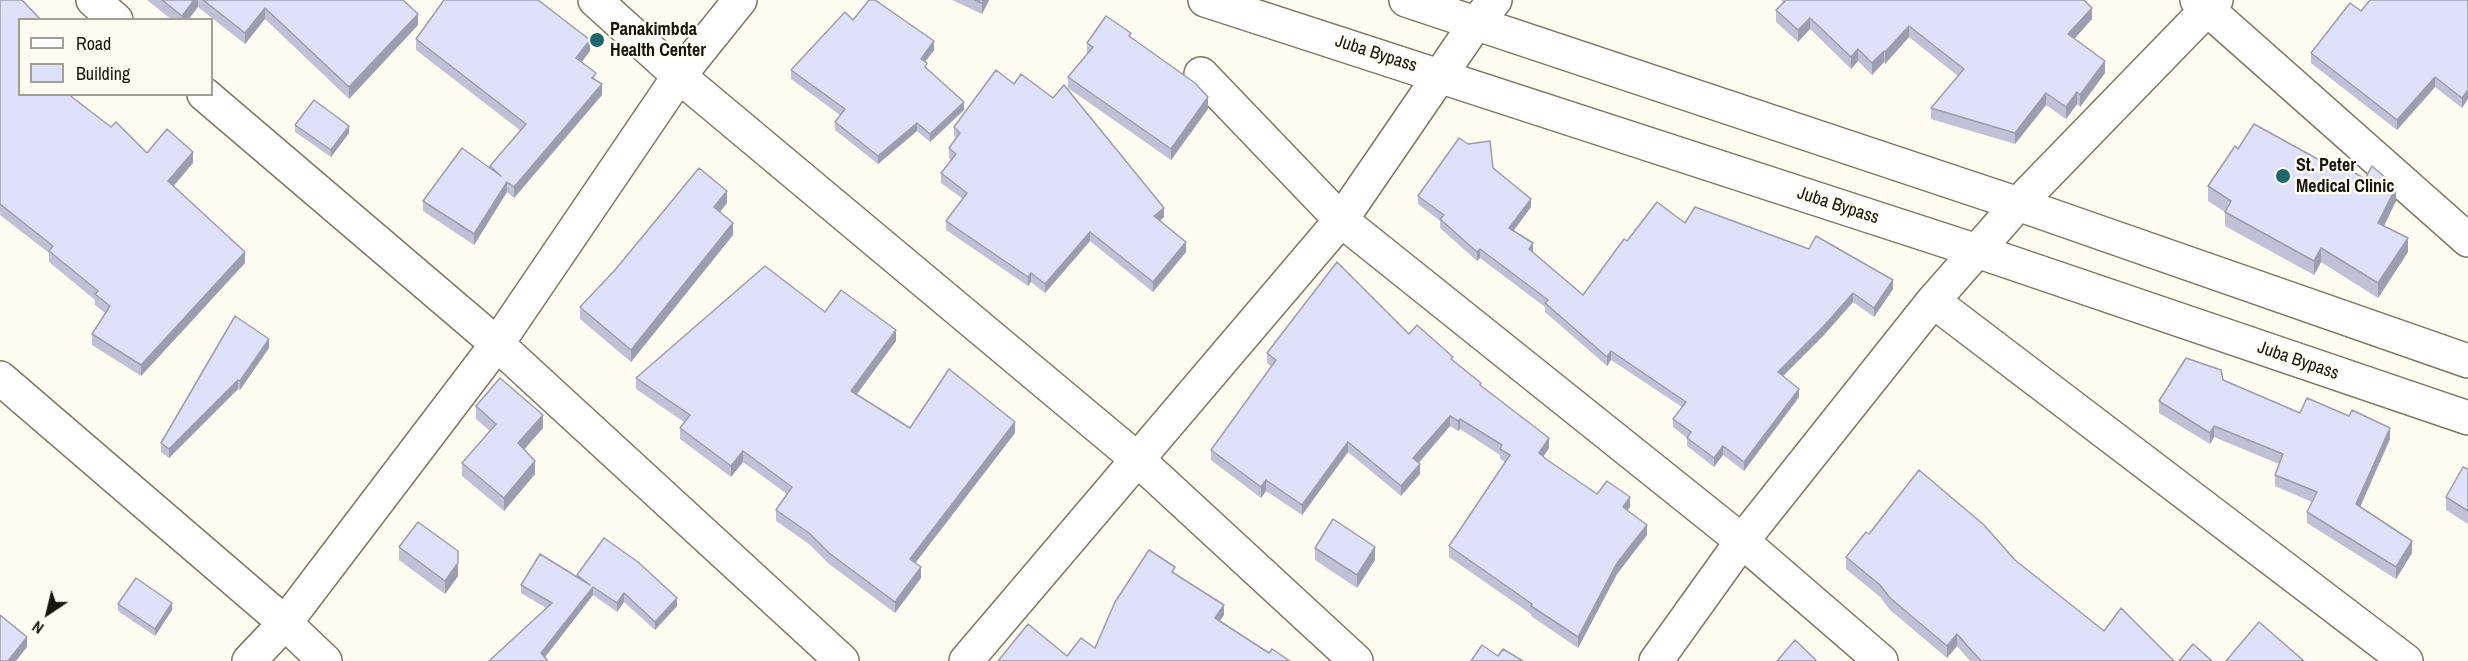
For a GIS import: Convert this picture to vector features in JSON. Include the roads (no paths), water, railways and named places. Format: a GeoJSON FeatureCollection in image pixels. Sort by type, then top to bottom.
{"type":"FeatureCollection","features":[{"type":"Feature","properties":{"kind":"street"},"geometry":{"type":"LineString","coordinates":[[93,0],[114,18]]}},
{"type":"Feature","properties":{"kind":"street"},"geometry":{"type":"LineString","coordinates":[[595,0],[679,76],[1137,459],[1356,661]]}},
{"type":"Feature","properties":{"kind":"street"},"geometry":{"type":"LineString","coordinates":[[249,661],[285,623],[497,344],[679,76],[740,0]]}},
{"type":"Feature","properties":{"kind":"street","name":"Juba Bypass"},"geometry":{"type":"LineString","coordinates":[[1205,0],[1977,251],[2468,418]]}},
{"type":"Feature","properties":{"kind":"street"},"geometry":{"type":"LineString","coordinates":[[1406,0],[1486,11],[2018,204],[2468,361]]}},
{"type":"Feature","properties":{"kind":"street"},"geometry":{"type":"LineString","coordinates":[[1656,661],[1742,541],[1933,301],[2018,204],[2207,3],[2468,240]]}},
{"type":"Feature","properties":{"kind":"street"},"geometry":{"type":"LineString","coordinates":[[966,661],[1341,220],[1486,11]]}},
{"type":"Feature","properties":{"kind":"street"},"geometry":{"type":"LineString","coordinates":[[1201,74],[1341,220],[1742,541],[1881,661]]}},
{"type":"Feature","properties":{"kind":"street"},"geometry":{"type":"LineString","coordinates":[[206,96],[497,344],[842,661]]}},
{"type":"Feature","properties":{"kind":"street"},"geometry":{"type":"LineString","coordinates":[[1933,301],[2406,661]]}},
{"type":"Feature","properties":{"kind":"street"},"geometry":{"type":"LineString","coordinates":[[0,378],[285,623],[325,661]]}},
{"type":"Feature","properties":{"kind":"place","name":"Panakimbda Health Center"},"geometry":{"type":"Point","coordinates":[597,40]}},
{"type":"Feature","properties":{"kind":"place","name":"St. Peter Medical Clinic"},"geometry":{"type":"Point","coordinates":[2283,176]}}]}
